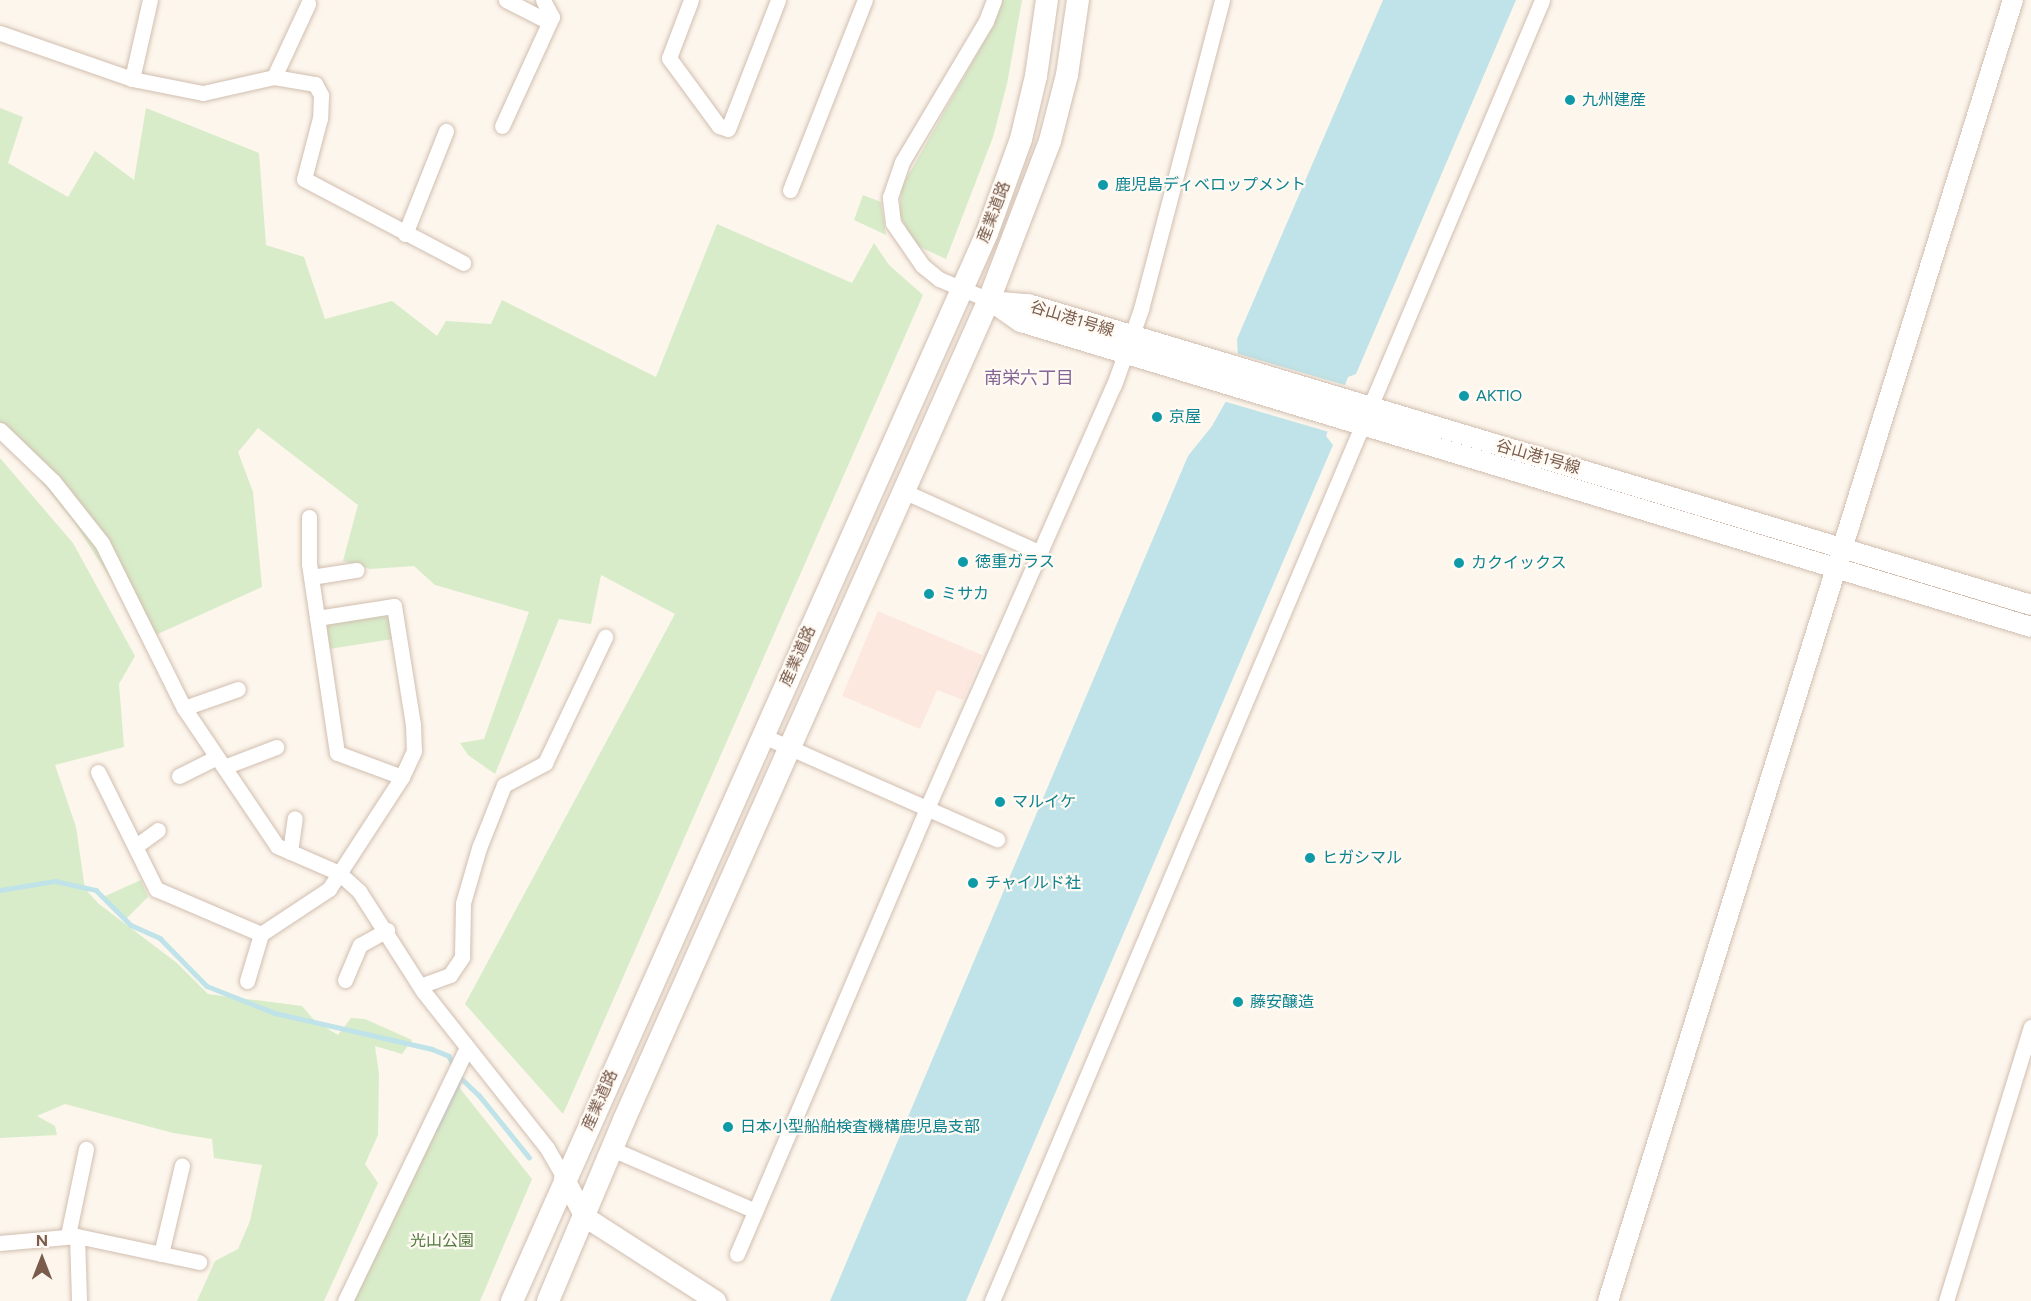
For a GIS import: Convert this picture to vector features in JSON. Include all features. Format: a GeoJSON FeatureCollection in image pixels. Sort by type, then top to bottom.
{"type":"FeatureCollection","features":[{"type":"Feature","properties":{"kind":"main road","name":"産業道路"},"geometry":{"type":"LineString","coordinates":[[512,1301],[564,1178],[963,289],[1021,139],[1036,76],[1047,0]]}},
{"type":"Feature","properties":{"kind":"main road","name":"産業道路"},"geometry":{"type":"LineString","coordinates":[[548,1301],[612,1149],[988,300],[1050,141],[1068,75],[1078,0]]}},
{"type":"Feature","properties":{"kind":"street"},"geometry":{"type":"LineString","coordinates":[[132,79],[150,0]]}},
{"type":"Feature","properties":{"kind":"street"},"geometry":{"type":"LineString","coordinates":[[506,0],[549,22]]}},
{"type":"Feature","properties":{"kind":"street"},"geometry":{"type":"LineString","coordinates":[[502,126],[552,17],[543,0]]}},
{"type":"Feature","properties":{"kind":"street"},"geometry":{"type":"LineString","coordinates":[[691,0],[669,58],[718,126],[728,129],[778,0]]}},
{"type":"Feature","properties":{"kind":"street"},"geometry":{"type":"LineString","coordinates":[[790,190],[865,0]]}},
{"type":"Feature","properties":{"kind":"street"},"geometry":{"type":"LineString","coordinates":[[988,300],[939,279],[908,250],[893,223],[890,197],[902,162],[986,21],[994,0]]}},
{"type":"Feature","properties":{"kind":"street"},"geometry":{"type":"LineString","coordinates":[[737,1254],[927,808],[1041,553],[1142,309],[1222,0]]}},
{"type":"Feature","properties":{"kind":"street"},"geometry":{"type":"LineString","coordinates":[[992,1301],[1542,0]]}},
{"type":"Feature","properties":{"kind":"street"},"geometry":{"type":"LineString","coordinates":[[1608,1301],[2013,0]]}},
{"type":"Feature","properties":{"kind":"street"},"geometry":{"type":"LineString","coordinates":[[274,77],[308,4]]}},
{"type":"Feature","properties":{"kind":"street"},"geometry":{"type":"LineString","coordinates":[[0,33],[132,79],[203,93],[274,77],[315,84],[321,94],[316,142],[304,179],[463,263]]}},
{"type":"Feature","properties":{"kind":"street"},"geometry":{"type":"LineString","coordinates":[[405,234],[446,131]]}},
{"type":"Feature","properties":{"kind":"street","name":"谷山港1号線"},"geometry":{"type":"LineString","coordinates":[[988,300],[1028,304],[1128,345],[1223,375],[1340,410],[1370,408],[1843,546],[2031,605]]}},
{"type":"Feature","properties":{"kind":"street","name":"谷山港1号線"},"geometry":{"type":"LineString","coordinates":[[1340,410],[1362,427],[1837,567],[2031,627]]}},
{"type":"Feature","properties":{"kind":"street"},"geometry":{"type":"LineString","coordinates":[[0,430],[73,503],[102,543],[184,708],[277,846],[339,873],[359,891],[387,930],[464,1055],[547,1148],[585,1217],[716,1301]]}},
{"type":"Feature","properties":{"kind":"street"},"geometry":{"type":"LineString","coordinates":[[903,491],[1041,553]]}},
{"type":"Feature","properties":{"kind":"street"},"geometry":{"type":"LineString","coordinates":[[309,518],[311,577],[337,753],[402,777]]}},
{"type":"Feature","properties":{"kind":"street"},"geometry":{"type":"LineString","coordinates":[[311,577],[356,570]]}},
{"type":"Feature","properties":{"kind":"street"},"geometry":{"type":"LineString","coordinates":[[247,981],[261,934],[329,889],[402,777],[414,751],[413,724],[394,606],[317,618]]}},
{"type":"Feature","properties":{"kind":"street"},"geometry":{"type":"LineString","coordinates":[[420,986],[450,975],[462,957],[464,903],[479,848],[504,785],[545,763],[605,637]]}},
{"type":"Feature","properties":{"kind":"street"},"geometry":{"type":"LineString","coordinates":[[184,708],[238,689]]}},
{"type":"Feature","properties":{"kind":"street"},"geometry":{"type":"LineString","coordinates":[[763,736],[997,839]]}},
{"type":"Feature","properties":{"kind":"street"},"geometry":{"type":"LineString","coordinates":[[179,776],[276,747]]}},
{"type":"Feature","properties":{"kind":"street"},"geometry":{"type":"LineString","coordinates":[[98,772],[156,889],[261,934]]}},
{"type":"Feature","properties":{"kind":"street"},"geometry":{"type":"LineString","coordinates":[[290,852],[295,818]]}},
{"type":"Feature","properties":{"kind":"street"},"geometry":{"type":"LineString","coordinates":[[136,846],[158,830]]}},
{"type":"Feature","properties":{"kind":"street"},"geometry":{"type":"LineString","coordinates":[[345,981],[360,945],[387,930]]}},
{"type":"Feature","properties":{"kind":"street"},"geometry":{"type":"LineString","coordinates":[[1946,1301],[2031,1027]]}},
{"type":"Feature","properties":{"kind":"street"},"geometry":{"type":"LineString","coordinates":[[345,1301],[464,1055]]}},
{"type":"Feature","properties":{"kind":"street"},"geometry":{"type":"LineString","coordinates":[[79,1301],[73,1235],[86,1149]]}},
{"type":"Feature","properties":{"kind":"street"},"geometry":{"type":"LineString","coordinates":[[612,1149],[755,1212]]}},
{"type":"Feature","properties":{"kind":"street"},"geometry":{"type":"LineString","coordinates":[[161,1254],[182,1166]]}},
{"type":"Feature","properties":{"kind":"street"},"geometry":{"type":"LineString","coordinates":[[0,1243],[73,1235],[199,1262]]}},
{"type":"Feature","properties":{"kind":"shaded area"},"geometry":{"type":"Polygon","coordinates":[[[878,611],[982,655],[963,700],[937,690],[920,729],[842,696],[878,611]]]}},
{"type":"Feature","properties":{"kind":"green space"},"geometry":{"type":"Polygon","coordinates":[[[1002,0],[1022,0],[1007,84],[993,137],[946,259],[918,246],[908,232],[900,215],[901,188],[993,26],[1002,0]]]}},
{"type":"Feature","properties":{"kind":"green space"},"geometry":{"type":"Polygon","coordinates":[[[0,108],[23,117],[8,163],[68,197],[95,151],[134,180],[146,108],[259,153],[266,245],[304,257],[325,319],[392,301],[437,336],[446,321],[491,324],[502,300],[656,377],[717,224],[852,283],[874,243],[889,265],[923,295],[563,1114],[465,1004],[675,614],[601,575],[591,624],[559,619],[495,774],[468,755],[460,743],[484,739],[529,612],[435,585],[414,566],[370,569],[343,561],[358,505],[258,428],[238,452],[253,492],[262,587],[149,638],[74,522],[0,431],[0,108]]]}},
{"type":"Feature","properties":{"kind":"green space"},"geometry":{"type":"Polygon","coordinates":[[[863,195],[881,202],[886,235],[854,220],[863,195]]]}},
{"type":"Feature","properties":{"kind":"green space"},"geometry":{"type":"Polygon","coordinates":[[[0,458],[73,543],[135,656],[119,684],[124,747],[55,765],[76,827],[85,889],[99,904],[177,963],[208,994],[302,1006],[315,1021],[338,1035],[351,1018],[365,1019],[412,1040],[402,1054],[375,1046],[379,1074],[378,1135],[365,1164],[378,1183],[324,1301],[197,1301],[215,1261],[238,1249],[250,1221],[262,1165],[214,1158],[212,1139],[173,1133],[65,1104],[37,1116],[55,1126],[57,1135],[0,1138],[0,458]]]}},
{"type":"Feature","properties":{"kind":"green space"},"geometry":{"type":"Polygon","coordinates":[[[384,616],[389,618],[393,639],[329,649],[326,630],[330,623],[384,616]]]}},
{"type":"Feature","properties":{"kind":"green space"},"geometry":{"type":"Polygon","coordinates":[[[141,880],[148,897],[126,919],[103,897],[141,880]]]}},
{"type":"Feature","properties":{"kind":"green space","name":"光山公園"},"geometry":{"type":"Polygon","coordinates":[[[458,1086],[532,1179],[480,1301],[348,1301],[458,1086]]]}},
{"type":"Feature","properties":{"kind":"water"},"geometry":{"type":"Polygon","coordinates":[[[1383,0],[1516,0],[1356,374],[1348,377],[1326,436],[1333,445],[966,1301],[830,1301],[1188,456],[1212,426],[1239,378],[1237,339],[1383,0]]]}},
{"type":"Feature","properties":{"kind":"pier"},"geometry":{"type":"Polygon","coordinates":[[[1235,353],[1348,386],[1329,432],[1223,401],[1236,377],[1235,353]]]}},
{"type":"Feature","properties":{"kind":"waterway"},"geometry":{"type":"LineString","coordinates":[[0,890],[55,881],[96,890],[131,925],[160,938],[207,986],[275,1013],[432,1049],[449,1056],[454,1066]]}},
{"type":"Feature","properties":{"kind":"waterway"},"geometry":{"type":"LineString","coordinates":[[459,1076],[479,1095],[529,1157]]}},
{"type":"Feature","properties":{"kind":"waterway"},"geometry":{"type":"LineString","coordinates":[[436,1129],[460,1080]]}},
{"type":"Feature","properties":{"kind":"place","name":"九州建産"},"geometry":{"type":"Point","coordinates":[1570,100]}},
{"type":"Feature","properties":{"kind":"place","name":"鹿児島ディベロップメント"},"geometry":{"type":"Point","coordinates":[1103,185]}},
{"type":"Feature","properties":{"kind":"place","name":"AKTIO"},"geometry":{"type":"Point","coordinates":[1464,396]}},
{"type":"Feature","properties":{"kind":"place","name":"京屋"},"geometry":{"type":"Point","coordinates":[1157,417]}},
{"type":"Feature","properties":{"kind":"place","name":"徳重ガラス"},"geometry":{"type":"Point","coordinates":[963,562]}},
{"type":"Feature","properties":{"kind":"place","name":"カクイックス"},"geometry":{"type":"Point","coordinates":[1459,563]}},
{"type":"Feature","properties":{"kind":"place","name":"ミサカ"},"geometry":{"type":"Point","coordinates":[929,594]}},
{"type":"Feature","properties":{"kind":"place","name":"マルイケ"},"geometry":{"type":"Point","coordinates":[1000,802]}},
{"type":"Feature","properties":{"kind":"place","name":"ヒガシマル"},"geometry":{"type":"Point","coordinates":[1310,858]}},
{"type":"Feature","properties":{"kind":"place","name":"チャイルド社"},"geometry":{"type":"Point","coordinates":[973,883]}},
{"type":"Feature","properties":{"kind":"place","name":"藤安醸造"},"geometry":{"type":"Point","coordinates":[1238,1002]}},
{"type":"Feature","properties":{"kind":"place","name":"日本小型船舶検査機構鹿児島支部"},"geometry":{"type":"Point","coordinates":[728,1127]}},
{"type":"Feature","properties":{"kind":"district","name":"南栄六丁目"},"geometry":{"type":"Point","coordinates":[1029,378]}}]}
